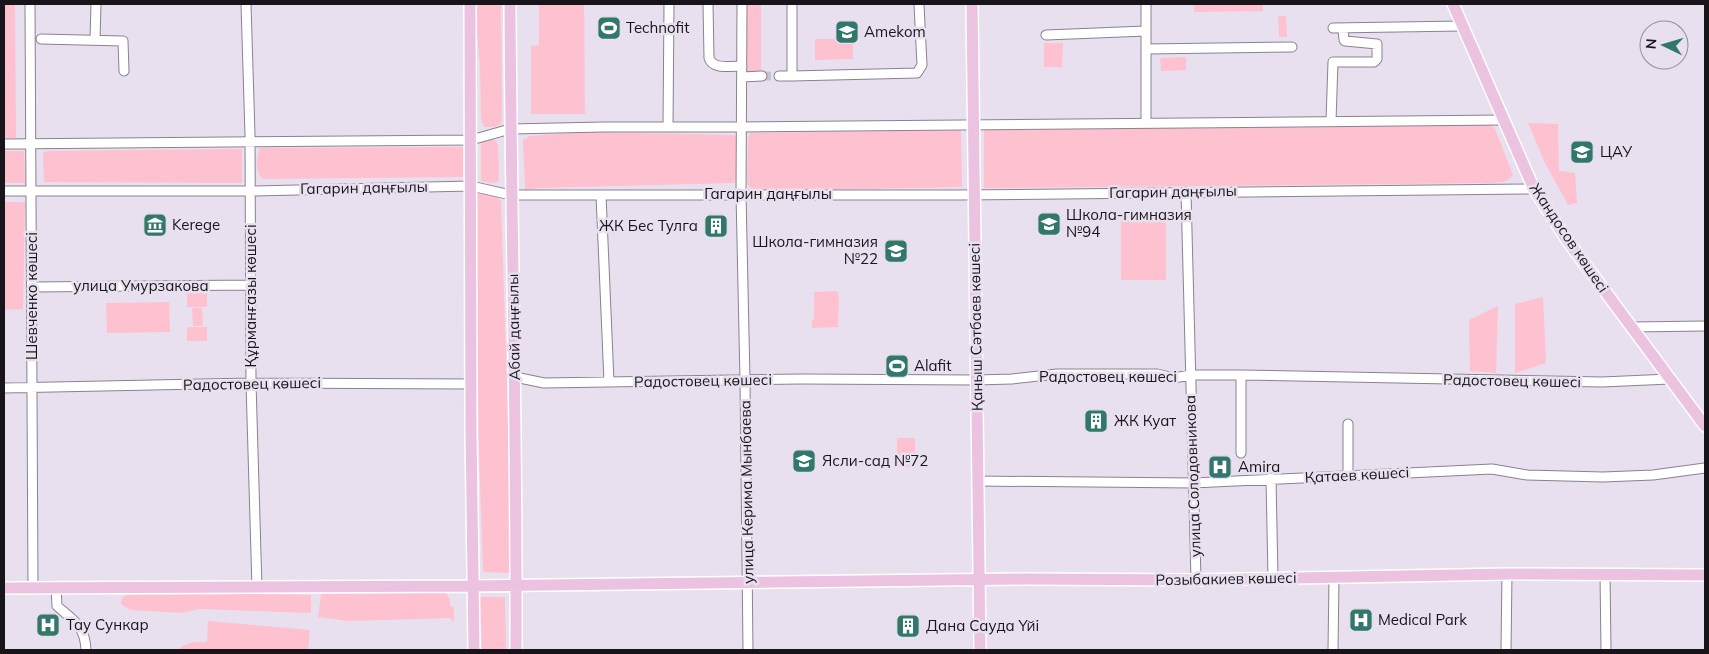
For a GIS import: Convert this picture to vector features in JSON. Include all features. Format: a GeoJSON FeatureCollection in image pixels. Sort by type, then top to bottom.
{"type":"FeatureCollection","features":[{"type":"Feature","properties":{"kind":"main road"},"geometry":{"type":"LineString","coordinates":[[470,4],[474,650]]}},
{"type":"Feature","properties":{"kind":"main road","name":"Абай даңғылы"},"geometry":{"type":"LineString","coordinates":[[510,4],[510,129],[515,377],[516,650]]}},
{"type":"Feature","properties":{"kind":"main road","name":"Қаныш Сәтбаев көшесі"},"geometry":{"type":"LineString","coordinates":[[972,4],[980,650]]}},
{"type":"Feature","properties":{"kind":"main road","name":"Жандосов көшесі"},"geometry":{"type":"LineString","coordinates":[[1453,4],[1534,189],[1567,240],[1705,426]]}},
{"type":"Feature","properties":{"kind":"main road","name":"Розыбакиев көшесі"},"geometry":{"type":"LineString","coordinates":[[516,585],[979,580],[1196,580],[1507,574],[1705,575]]}},
{"type":"Feature","properties":{"kind":"main road"},"geometry":{"type":"LineString","coordinates":[[4,588],[516,585]]}},
{"type":"Feature","properties":{"kind":"street","name":"Шевченко көшесі"},"geometry":{"type":"LineString","coordinates":[[30,4],[33,588]]}},
{"type":"Feature","properties":{"kind":"street"},"geometry":{"type":"LineString","coordinates":[[95,40],[96,4]]}},
{"type":"Feature","properties":{"kind":"street","name":"Құрманғазы көшесі"},"geometry":{"type":"LineString","coordinates":[[246,4],[250,142],[251,383],[257,588]]}},
{"type":"Feature","properties":{"kind":"street"},"geometry":{"type":"LineString","coordinates":[[668,4],[668,127]]}},
{"type":"Feature","properties":{"kind":"street"},"geometry":{"type":"LineString","coordinates":[[708,4],[709,58],[711,63],[715,66],[742,66]]}},
{"type":"Feature","properties":{"kind":"street","name":"улица Керима Мынбаева"},"geometry":{"type":"LineString","coordinates":[[742,4],[741,194],[748,650]]}},
{"type":"Feature","properties":{"kind":"street"},"geometry":{"type":"LineString","coordinates":[[792,4],[792,76]]}},
{"type":"Feature","properties":{"kind":"street"},"geometry":{"type":"LineString","coordinates":[[779,76],[916,74],[922,65],[919,4]]}},
{"type":"Feature","properties":{"kind":"street"},"geometry":{"type":"LineString","coordinates":[[1146,4],[1146,123]]}},
{"type":"Feature","properties":{"kind":"street"},"geometry":{"type":"LineString","coordinates":[[1333,28],[1462,26]]}},
{"type":"Feature","properties":{"kind":"street"},"geometry":{"type":"LineString","coordinates":[[1331,121],[1333,62],[1374,62],[1378,59],[1377,44],[1345,41],[1343,28]]}},
{"type":"Feature","properties":{"kind":"street"},"geometry":{"type":"LineString","coordinates":[[1046,35],[1146,31]]}},
{"type":"Feature","properties":{"kind":"street"},"geometry":{"type":"LineString","coordinates":[[42,39],[122,41],[124,71]]}},
{"type":"Feature","properties":{"kind":"street"},"geometry":{"type":"LineString","coordinates":[[1146,49],[1292,47]]}},
{"type":"Feature","properties":{"kind":"street"},"geometry":{"type":"LineString","coordinates":[[742,77],[762,76]]}},
{"type":"Feature","properties":{"kind":"street"},"geometry":{"type":"LineString","coordinates":[[4,144],[471,140],[510,129],[1504,120]]}},
{"type":"Feature","properties":{"kind":"street","name":"Гагарин даңғылы"},"geometry":{"type":"LineString","coordinates":[[4,191],[250,191],[471,186],[511,195],[601,195],[1534,189]]}},
{"type":"Feature","properties":{"kind":"street","name":"улица Солодовникова"},"geometry":{"type":"LineString","coordinates":[[1186,192],[1196,580]]}},
{"type":"Feature","properties":{"kind":"street"},"geometry":{"type":"LineString","coordinates":[[601,195],[609,382]]}},
{"type":"Feature","properties":{"kind":"street","name":"улица Умурзакова"},"geometry":{"type":"LineString","coordinates":[[32,287],[251,285]]}},
{"type":"Feature","properties":{"kind":"street"},"geometry":{"type":"LineString","coordinates":[[1632,327],[1705,326]]}},
{"type":"Feature","properties":{"kind":"street","name":"Радостовец көшесі"},"geometry":{"type":"LineString","coordinates":[[515,377],[544,383],[745,380],[976,380],[1012,379],[1057,374],[1157,374],[1174,378],[1241,375],[1602,382],[1670,379]]}},
{"type":"Feature","properties":{"kind":"street"},"geometry":{"type":"LineString","coordinates":[[1241,375],[1241,453]]}},
{"type":"Feature","properties":{"kind":"street","name":"Радостовец көшесі"},"geometry":{"type":"LineString","coordinates":[[4,388],[251,383],[471,384]]}},
{"type":"Feature","properties":{"kind":"street"},"geometry":{"type":"LineString","coordinates":[[1348,424],[1348,475]]}},
{"type":"Feature","properties":{"kind":"street","name":"Қатаев көшесі"},"geometry":{"type":"LineString","coordinates":[[977,481],[1193,483],[1492,469],[1527,475],[1603,476],[1653,475],[1705,468]]}},
{"type":"Feature","properties":{"kind":"street"},"geometry":{"type":"LineString","coordinates":[[1271,478],[1273,578]]}},
{"type":"Feature","properties":{"kind":"street"},"geometry":{"type":"LineString","coordinates":[[1506,650],[1507,574]]}},
{"type":"Feature","properties":{"kind":"street"},"geometry":{"type":"LineString","coordinates":[[1605,574],[1606,650]]}},
{"type":"Feature","properties":{"kind":"street"},"geometry":{"type":"LineString","coordinates":[[1333,650],[1334,578]]}},
{"type":"Feature","properties":{"kind":"street"},"geometry":{"type":"LineString","coordinates":[[56,588],[57,606],[80,626],[86,638],[86,650]]}},
{"type":"Feature","properties":{"kind":"shaded area"},"geometry":{"type":"Polygon","coordinates":[[[4,4],[15,4],[16,138],[4,138],[4,4]]]}},
{"type":"Feature","properties":{"kind":"shaded area"},"geometry":{"type":"Polygon","coordinates":[[[477,4],[501,4],[502,118],[501,124],[495,127],[484,127],[481,118],[477,4]]]}},
{"type":"Feature","properties":{"kind":"shaded area"},"geometry":{"type":"Polygon","coordinates":[[[539,4],[584,4],[585,114],[531,114],[531,46],[539,45],[539,4]]]}},
{"type":"Feature","properties":{"kind":"shaded area"},"geometry":{"type":"Polygon","coordinates":[[[746,4],[761,4],[761,71],[746,73],[746,4]]]}},
{"type":"Feature","properties":{"kind":"shaded area"},"geometry":{"type":"Polygon","coordinates":[[[1194,4],[1263,4],[1263,11],[1194,12],[1194,4]]]}},
{"type":"Feature","properties":{"kind":"shaded area"},"geometry":{"type":"Polygon","coordinates":[[[1278,16],[1286,16],[1287,37],[1279,37],[1278,16]]]}},
{"type":"Feature","properties":{"kind":"shaded area"},"geometry":{"type":"Polygon","coordinates":[[[815,39],[853,39],[853,59],[815,60],[815,39]]]}},
{"type":"Feature","properties":{"kind":"shaded area"},"geometry":{"type":"Polygon","coordinates":[[[1044,43],[1063,43],[1062,67],[1044,67],[1044,43]]]}},
{"type":"Feature","properties":{"kind":"shaded area"},"geometry":{"type":"Polygon","coordinates":[[[1186,57],[1186,70],[1161,71],[1160,58],[1186,57]]]}},
{"type":"Feature","properties":{"kind":"shaded area"},"geometry":{"type":"Polygon","coordinates":[[[1528,123],[1558,124],[1559,171],[1575,173],[1577,203],[1568,205],[1545,163],[1528,123]]]}},
{"type":"Feature","properties":{"kind":"shaded area"},"geometry":{"type":"Polygon","coordinates":[[[1491,125],[1495,129],[1513,175],[1507,180],[1493,183],[984,188],[984,130],[1491,125]]]}},
{"type":"Feature","properties":{"kind":"shaded area"},"geometry":{"type":"Polygon","coordinates":[[[961,130],[962,187],[762,191],[752,189],[747,184],[748,138],[750,133],[961,130]]]}},
{"type":"Feature","properties":{"kind":"shaded area"},"geometry":{"type":"Polygon","coordinates":[[[583,132],[734,135],[736,137],[736,179],[734,183],[539,188],[525,190],[523,140],[530,136],[583,132]]]}},
{"type":"Feature","properties":{"kind":"shaded area"},"geometry":{"type":"Polygon","coordinates":[[[484,139],[495,140],[498,144],[499,179],[496,183],[481,180],[481,145],[484,139]]]}},
{"type":"Feature","properties":{"kind":"shaded area"},"geometry":{"type":"Polygon","coordinates":[[[463,147],[463,177],[263,179],[260,177],[257,165],[260,148],[463,147]]]}},
{"type":"Feature","properties":{"kind":"shaded area"},"geometry":{"type":"Polygon","coordinates":[[[242,149],[242,183],[44,182],[43,153],[47,151],[242,149]]]}},
{"type":"Feature","properties":{"kind":"shaded area"},"geometry":{"type":"Polygon","coordinates":[[[4,151],[24,151],[25,183],[4,183],[4,151]]]}},
{"type":"Feature","properties":{"kind":"shaded area"},"geometry":{"type":"Polygon","coordinates":[[[477,194],[487,194],[501,201],[510,480],[509,573],[483,572],[479,451],[475,198],[477,194]]]}},
{"type":"Feature","properties":{"kind":"shaded area"},"geometry":{"type":"Polygon","coordinates":[[[4,202],[25,202],[23,309],[4,310],[4,202]]]}},
{"type":"Feature","properties":{"kind":"shaded area"},"geometry":{"type":"Polygon","coordinates":[[[1121,220],[1166,220],[1166,280],[1121,280],[1121,220]]]}},
{"type":"Feature","properties":{"kind":"shaded area"},"geometry":{"type":"Polygon","coordinates":[[[836,291],[839,295],[838,327],[812,328],[814,292],[836,291]]]}},
{"type":"Feature","properties":{"kind":"shaded area"},"geometry":{"type":"Polygon","coordinates":[[[187,293],[207,293],[207,307],[187,307],[187,293]]]}},
{"type":"Feature","properties":{"kind":"shaded area"},"geometry":{"type":"Polygon","coordinates":[[[1543,297],[1546,363],[1515,373],[1515,304],[1543,297]]]}},
{"type":"Feature","properties":{"kind":"shaded area"},"geometry":{"type":"Polygon","coordinates":[[[169,302],[170,332],[107,333],[106,303],[169,302]]]}},
{"type":"Feature","properties":{"kind":"shaded area"},"geometry":{"type":"Polygon","coordinates":[[[1498,306],[1496,373],[1470,371],[1469,320],[1498,306]]]}},
{"type":"Feature","properties":{"kind":"shaded area"},"geometry":{"type":"Polygon","coordinates":[[[192,308],[202,308],[203,326],[193,326],[192,308]]]}},
{"type":"Feature","properties":{"kind":"shaded area"},"geometry":{"type":"Polygon","coordinates":[[[187,327],[207,327],[207,341],[187,341],[187,327]]]}},
{"type":"Feature","properties":{"kind":"shaded area"},"geometry":{"type":"Polygon","coordinates":[[[897,438],[915,438],[915,467],[897,467],[897,438]]]}},
{"type":"Feature","properties":{"kind":"shaded area"},"geometry":{"type":"Polygon","coordinates":[[[446,593],[450,600],[450,606],[454,607],[454,622],[450,618],[349,621],[318,617],[321,594],[446,593]]]}},
{"type":"Feature","properties":{"kind":"shaded area"},"geometry":{"type":"Polygon","coordinates":[[[127,595],[311,595],[311,613],[199,609],[182,613],[130,610],[121,604],[122,598],[127,595]]]}},
{"type":"Feature","properties":{"kind":"shaded area"},"geometry":{"type":"Polygon","coordinates":[[[480,597],[505,597],[506,650],[482,650],[480,597]]]}},
{"type":"Feature","properties":{"kind":"shaded area"},"geometry":{"type":"Polygon","coordinates":[[[208,621],[310,630],[308,650],[177,650],[191,643],[207,642],[208,621]]]}},
{"type":"Feature","properties":{"kind":"tunnel"},"geometry":{"type":"LineString","coordinates":[[762,76],[779,76]]}},
{"type":"Feature","properties":{"kind":"place","name":"Technofit"},"geometry":{"type":"Point","coordinates":[609,28]}},
{"type":"Feature","properties":{"kind":"place","name":"Amekom"},"geometry":{"type":"Point","coordinates":[847,32]}},
{"type":"Feature","properties":{"kind":"place","name":"ЦАУ"},"geometry":{"type":"Point","coordinates":[1582,152]}},
{"type":"Feature","properties":{"kind":"place","name":"Школа-гимназия №94"},"geometry":{"type":"Point","coordinates":[1049,224]}},
{"type":"Feature","properties":{"kind":"place","name":"Kerege"},"geometry":{"type":"Point","coordinates":[155,225]}},
{"type":"Feature","properties":{"kind":"place","name":"ЖК Бес Тулга"},"geometry":{"type":"Point","coordinates":[716,226]}},
{"type":"Feature","properties":{"kind":"place","name":"Школа-гимназия №22"},"geometry":{"type":"Point","coordinates":[896,251]}},
{"type":"Feature","properties":{"kind":"place","name":"Alafit"},"geometry":{"type":"Point","coordinates":[897,366]}},
{"type":"Feature","properties":{"kind":"place","name":"ЖК Куат"},"geometry":{"type":"Point","coordinates":[1096,421]}},
{"type":"Feature","properties":{"kind":"place","name":"Ясли-сад №72"},"geometry":{"type":"Point","coordinates":[804,461]}},
{"type":"Feature","properties":{"kind":"place","name":"Amira"},"geometry":{"type":"Point","coordinates":[1220,467]}},
{"type":"Feature","properties":{"kind":"place","name":"Medical Park"},"geometry":{"type":"Point","coordinates":[1361,620]}},
{"type":"Feature","properties":{"kind":"place","name":"Тау Сункар"},"geometry":{"type":"Point","coordinates":[48,625]}},
{"type":"Feature","properties":{"kind":"place","name":"Дана Сауда Үйі"},"geometry":{"type":"Point","coordinates":[908,626]}}]}
